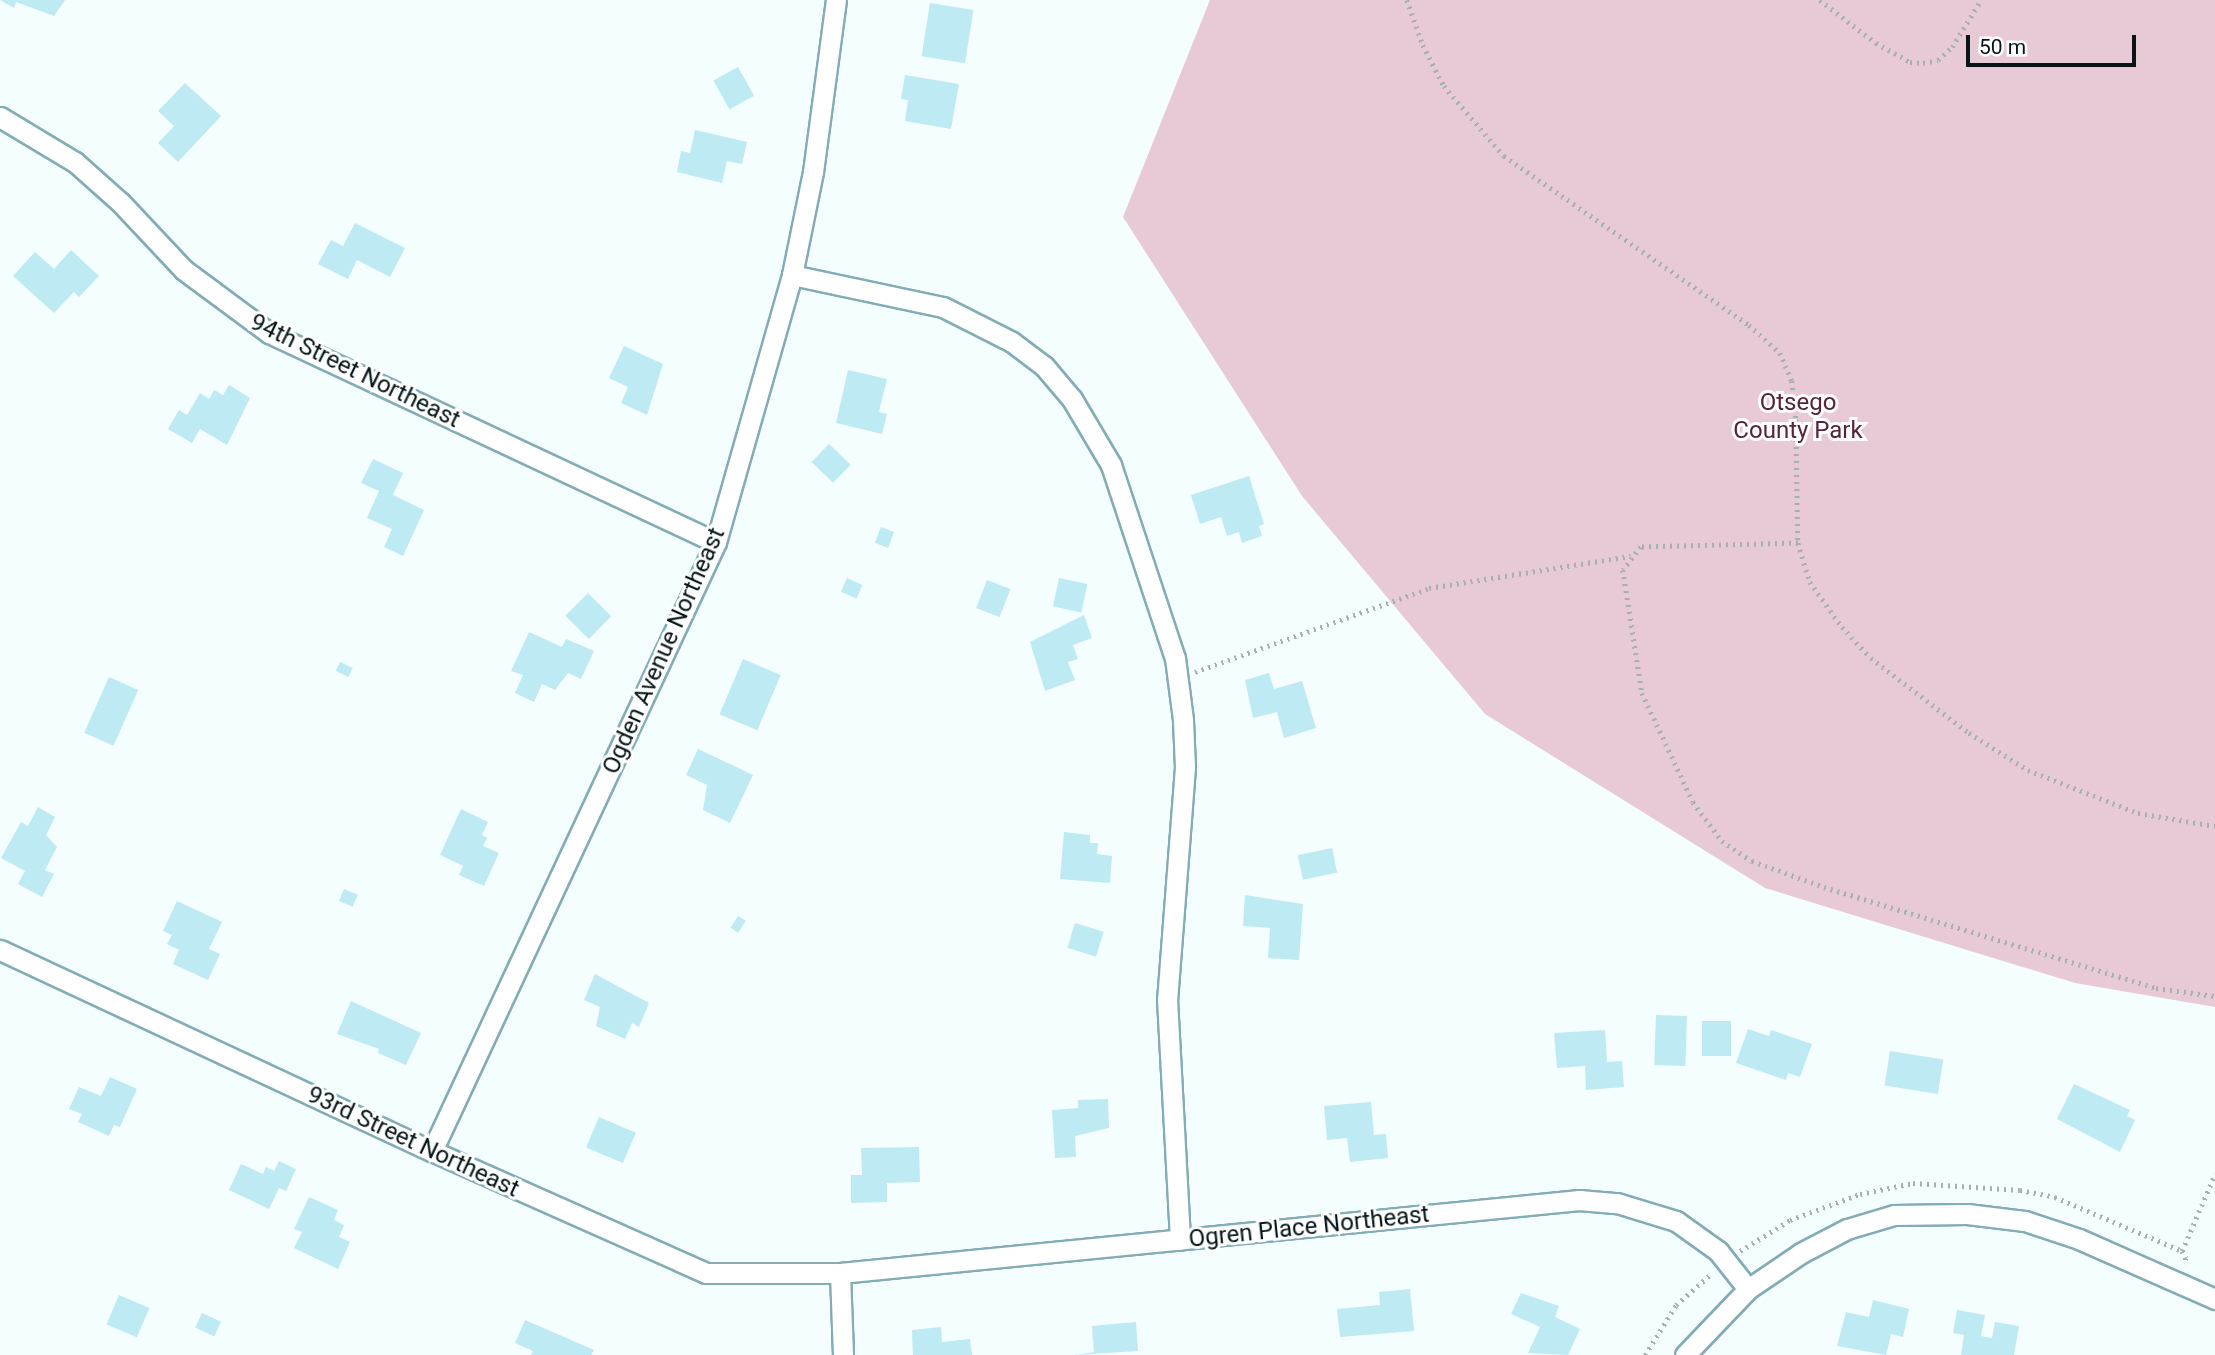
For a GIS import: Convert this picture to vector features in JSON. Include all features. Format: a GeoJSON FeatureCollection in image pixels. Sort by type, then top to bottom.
{"type":"FeatureCollection","features":[{"type":"Feature","properties":{"kind":"street","name":"Ogden Avenue Northeast"},"geometry":{"type":"LineString","coordinates":[[432,1151],[716,542],[792,275],[813,172],[836,0]]}},
{"type":"Feature","properties":{"kind":"street","name":"94th Street Northeast"},"geometry":{"type":"LineString","coordinates":[[0,117],[75,162],[121,203],[184,270],[269,333],[716,542]]}},
{"type":"Feature","properties":{"kind":"street"},"geometry":{"type":"LineString","coordinates":[[792,275],[943,307],[974,319],[1044,366],[1072,399],[1111,464],[1177,678],[1185,767],[1167,999],[1180,1240]]}},
{"type":"Feature","properties":{"kind":"street","name":"93rd Street Northeast"},"geometry":{"type":"LineString","coordinates":[[0,950],[432,1151],[706,1273],[840,1273]]}},
{"type":"Feature","properties":{"kind":"street","name":"Ogren Place Northeast"},"geometry":{"type":"LineString","coordinates":[[840,1273],[1570,1200],[1617,1203],[1676,1221],[1701,1235],[1748,1289]]}},
{"type":"Feature","properties":{"kind":"street"},"geometry":{"type":"LineString","coordinates":[[1685,1355],[1748,1289],[1847,1229],[1894,1215],[1967,1214],[2025,1221],[2079,1239],[2215,1299]]}},
{"type":"Feature","properties":{"kind":"street"},"geometry":{"type":"LineString","coordinates":[[840,1273],[843,1355]]}},
{"type":"Feature","properties":{"kind":"path"},"geometry":{"type":"LineString","coordinates":[[1407,0],[1423,45],[1444,86],[1504,156],[1749,325],[1780,353],[1792,382],[1796,419],[1798,543],[1810,582],[1842,628],[1871,658],[1969,733],[2028,770],[2104,802],[2187,824],[2215,826]]}},
{"type":"Feature","properties":{"kind":"path"},"geometry":{"type":"LineString","coordinates":[[1820,0],[1876,43],[1910,62],[1923,63],[1937,60],[1952,47],[1981,0]]}},
{"type":"Feature","properties":{"kind":"path"},"geometry":{"type":"LineString","coordinates":[[1798,543],[1641,547],[1630,556],[1623,570],[1642,694],[1693,802],[1722,841],[1752,860],[1824,887],[2156,988],[2215,996]]}},
{"type":"Feature","properties":{"kind":"path"},"geometry":{"type":"LineString","coordinates":[[1177,678],[1429,588],[1630,556]]}},
{"type":"Feature","properties":{"kind":"path"},"geometry":{"type":"LineString","coordinates":[[2182,1251],[2215,1174]]}},
{"type":"Feature","properties":{"kind":"path"},"geometry":{"type":"LineString","coordinates":[[1645,1355],[1676,1304],[1710,1275]]}},
{"type":"Feature","properties":{"kind":"green space","name":"Otsego County Park"},"geometry":{"type":"Polygon","coordinates":[[[1210,0],[2215,0],[2215,1007],[2075,983],[1765,888],[1485,714],[1302,496],[1123,217],[1210,0]]]}},
{"type":"Feature","properties":{"kind":"building"},"geometry":{"type":"Polygon","coordinates":[[[0,0],[65,0],[54,16],[16,2],[14,8],[0,0]]]}},
{"type":"Feature","properties":{"kind":"building"},"geometry":{"type":"Polygon","coordinates":[[[930,3],[973,10],[965,63],[922,56],[930,3]]]}},
{"type":"Feature","properties":{"kind":"building"},"geometry":{"type":"Polygon","coordinates":[[[738,67],[754,96],[730,109],[714,81],[738,67]]]}},
{"type":"Feature","properties":{"kind":"building"},"geometry":{"type":"Polygon","coordinates":[[[905,75],[959,84],[951,129],[905,121],[908,100],[901,99],[905,75]]]}},
{"type":"Feature","properties":{"kind":"building"},"geometry":{"type":"Polygon","coordinates":[[[185,83],[221,116],[178,162],[158,143],[174,126],[158,111],[185,83]]]}},
{"type":"Feature","properties":{"kind":"building"},"geometry":{"type":"Polygon","coordinates":[[[695,130],[747,142],[742,164],[727,161],[722,183],[677,172],[681,151],[690,153],[695,130]]]}},
{"type":"Feature","properties":{"kind":"building"},"geometry":{"type":"Polygon","coordinates":[[[355,223],[405,248],[390,277],[357,260],[348,279],[318,264],[331,240],[343,246],[355,223]]]}},
{"type":"Feature","properties":{"kind":"building"},"geometry":{"type":"Polygon","coordinates":[[[71,250],[99,276],[79,297],[74,292],[54,313],[13,276],[35,252],[54,269],[71,250]]]}},
{"type":"Feature","properties":{"kind":"building"},"geometry":{"type":"Polygon","coordinates":[[[624,346],[663,364],[647,415],[621,403],[628,387],[609,378],[624,346]]]}},
{"type":"Feature","properties":{"kind":"building"},"geometry":{"type":"Polygon","coordinates":[[[848,370],[887,379],[879,412],[887,414],[882,434],[836,423],[848,370]]]}},
{"type":"Feature","properties":{"kind":"building"},"geometry":{"type":"Polygon","coordinates":[[[229,385],[250,398],[227,445],[200,429],[192,443],[168,429],[179,410],[187,415],[200,393],[209,399],[214,390],[223,395],[229,385]]]}},
{"type":"Feature","properties":{"kind":"building"},"geometry":{"type":"Polygon","coordinates":[[[829,444],[851,465],[833,483],[812,462],[829,444]]]}},
{"type":"Feature","properties":{"kind":"building"},"geometry":{"type":"Polygon","coordinates":[[[373,459],[403,473],[393,495],[424,510],[403,556],[384,547],[392,529],[367,518],[379,491],[361,483],[373,459]]]}},
{"type":"Feature","properties":{"kind":"building"},"geometry":{"type":"Polygon","coordinates":[[[1249,476],[1264,524],[1259,526],[1262,536],[1242,543],[1239,532],[1227,536],[1221,517],[1200,524],[1191,495],[1249,476]]]}},
{"type":"Feature","properties":{"kind":"building"},"geometry":{"type":"Polygon","coordinates":[[[881,527],[894,532],[888,548],[875,543],[881,527]]]}},
{"type":"Feature","properties":{"kind":"building"},"geometry":{"type":"Polygon","coordinates":[[[847,578],[863,585],[856,599],[841,592],[847,578]]]}},
{"type":"Feature","properties":{"kind":"building"},"geometry":{"type":"Polygon","coordinates":[[[1059,578],[1087,584],[1081,612],[1053,606],[1059,578]]]}},
{"type":"Feature","properties":{"kind":"building"},"geometry":{"type":"Polygon","coordinates":[[[987,580],[1010,589],[1000,617],[976,608],[987,580]]]}},
{"type":"Feature","properties":{"kind":"building"},"geometry":{"type":"Polygon","coordinates":[[[588,593],[611,616],[589,639],[565,616],[588,593]]]}},
{"type":"Feature","properties":{"kind":"building"},"geometry":{"type":"Polygon","coordinates":[[[1084,615],[1092,638],[1073,645],[1078,659],[1068,662],[1075,680],[1045,691],[1030,642],[1084,615]]]}},
{"type":"Feature","properties":{"kind":"building"},"geometry":{"type":"Polygon","coordinates":[[[529,632],[562,647],[566,639],[594,651],[581,679],[568,673],[555,690],[542,684],[534,702],[515,693],[523,675],[511,671],[529,632]]]}},
{"type":"Feature","properties":{"kind":"building"},"geometry":{"type":"Polygon","coordinates":[[[743,659],[781,675],[757,730],[720,714],[743,659]]]}},
{"type":"Feature","properties":{"kind":"building"},"geometry":{"type":"Polygon","coordinates":[[[340,662],[353,668],[348,677],[336,671],[340,662]]]}},
{"type":"Feature","properties":{"kind":"building"},"geometry":{"type":"Polygon","coordinates":[[[1269,673],[1274,689],[1302,681],[1316,728],[1284,738],[1277,712],[1253,718],[1245,680],[1269,673]]]}},
{"type":"Feature","properties":{"kind":"building"},"geometry":{"type":"Polygon","coordinates":[[[109,677],[138,690],[113,746],[84,733],[109,677]]]}},
{"type":"Feature","properties":{"kind":"building"},"geometry":{"type":"Polygon","coordinates":[[[698,749],[753,775],[730,823],[703,810],[707,785],[686,775],[698,749]]]}},
{"type":"Feature","properties":{"kind":"building"},"geometry":{"type":"Polygon","coordinates":[[[38,807],[55,817],[46,835],[57,847],[45,870],[54,874],[42,897],[18,884],[25,871],[1,858],[21,822],[28,826],[38,807]]]}},
{"type":"Feature","properties":{"kind":"building"},"geometry":{"type":"Polygon","coordinates":[[[461,809],[488,822],[482,835],[487,838],[483,846],[499,853],[484,886],[459,875],[463,866],[440,855],[461,809]]]}},
{"type":"Feature","properties":{"kind":"building"},"geometry":{"type":"Polygon","coordinates":[[[1064,832],[1090,835],[1090,843],[1098,843],[1097,854],[1112,856],[1110,883],[1060,879],[1064,832]]]}},
{"type":"Feature","properties":{"kind":"building"},"geometry":{"type":"Polygon","coordinates":[[[1332,848],[1337,872],[1303,880],[1298,855],[1332,848]]]}},
{"type":"Feature","properties":{"kind":"building"},"geometry":{"type":"Polygon","coordinates":[[[344,889],[358,895],[353,907],[339,901],[344,889]]]}},
{"type":"Feature","properties":{"kind":"building"},"geometry":{"type":"Polygon","coordinates":[[[1245,895],[1303,904],[1299,960],[1268,958],[1270,928],[1243,926],[1245,895]]]}},
{"type":"Feature","properties":{"kind":"building"},"geometry":{"type":"Polygon","coordinates":[[[177,901],[222,922],[209,949],[220,954],[208,980],[173,964],[179,950],[167,944],[172,935],[163,931],[177,901]]]}},
{"type":"Feature","properties":{"kind":"building"},"geometry":{"type":"Polygon","coordinates":[[[738,916],[746,921],[738,933],[731,928],[738,916]]]}},
{"type":"Feature","properties":{"kind":"building"},"geometry":{"type":"Polygon","coordinates":[[[1075,923],[1104,932],[1096,957],[1067,948],[1075,923]]]}},
{"type":"Feature","properties":{"kind":"building"},"geometry":{"type":"Polygon","coordinates":[[[595,974],[649,1003],[639,1027],[632,1023],[625,1039],[596,1026],[600,1007],[584,1000],[595,974]]]}},
{"type":"Feature","properties":{"kind":"building"},"geometry":{"type":"Polygon","coordinates":[[[351,1001],[421,1033],[406,1065],[378,1053],[379,1049],[337,1034],[351,1001]]]}},
{"type":"Feature","properties":{"kind":"building"},"geometry":{"type":"Polygon","coordinates":[[[1656,1015],[1687,1016],[1685,1066],[1654,1065],[1656,1015]]]}},
{"type":"Feature","properties":{"kind":"building"},"geometry":{"type":"Polygon","coordinates":[[[1702,1021],[1731,1021],[1731,1056],[1702,1056],[1702,1021]]]}},
{"type":"Feature","properties":{"kind":"building"},"geometry":{"type":"Polygon","coordinates":[[[1748,1029],[1769,1036],[1771,1030],[1812,1044],[1800,1077],[1788,1073],[1786,1080],[1736,1063],[1748,1029]]]}},
{"type":"Feature","properties":{"kind":"building"},"geometry":{"type":"Polygon","coordinates":[[[1605,1030],[1607,1062],[1622,1061],[1624,1087],[1586,1090],[1585,1066],[1557,1068],[1554,1033],[1605,1030]]]}},
{"type":"Feature","properties":{"kind":"building"},"geometry":{"type":"Polygon","coordinates":[[[1890,1051],[1943,1059],[1938,1094],[1885,1086],[1890,1051]]]}},
{"type":"Feature","properties":{"kind":"building"},"geometry":{"type":"Polygon","coordinates":[[[110,1077],[137,1089],[120,1127],[114,1125],[109,1136],[78,1122],[82,1114],[69,1109],[79,1087],[101,1096],[110,1077]]]}},
{"type":"Feature","properties":{"kind":"building"},"geometry":{"type":"Polygon","coordinates":[[[2074,1084],[2130,1110],[2127,1116],[2135,1120],[2120,1152],[2057,1119],[2074,1084]]]}},
{"type":"Feature","properties":{"kind":"building"},"geometry":{"type":"Polygon","coordinates":[[[1108,1099],[1109,1128],[1075,1136],[1076,1157],[1055,1158],[1052,1110],[1078,1108],[1078,1100],[1108,1099]]]}},
{"type":"Feature","properties":{"kind":"building"},"geometry":{"type":"Polygon","coordinates":[[[1371,1102],[1374,1135],[1386,1134],[1388,1158],[1350,1162],[1347,1138],[1327,1140],[1324,1106],[1371,1102]]]}},
{"type":"Feature","properties":{"kind":"building"},"geometry":{"type":"Polygon","coordinates":[[[599,1117],[636,1133],[623,1163],[586,1147],[599,1117]]]}},
{"type":"Feature","properties":{"kind":"building"},"geometry":{"type":"Polygon","coordinates":[[[919,1147],[920,1182],[887,1183],[887,1202],[851,1203],[851,1175],[862,1175],[861,1148],[919,1147]]]}},
{"type":"Feature","properties":{"kind":"building"},"geometry":{"type":"Polygon","coordinates":[[[279,1161],[296,1169],[286,1191],[279,1188],[269,1209],[229,1190],[241,1164],[263,1174],[266,1167],[274,1171],[279,1161]]]}},
{"type":"Feature","properties":{"kind":"building"},"geometry":{"type":"Polygon","coordinates":[[[309,1197],[338,1210],[334,1220],[344,1225],[339,1237],[350,1242],[338,1269],[294,1248],[302,1232],[294,1229],[309,1197]]]}},
{"type":"Feature","properties":{"kind":"building"},"geometry":{"type":"Polygon","coordinates":[[[1410,1289],[1414,1331],[1340,1337],[1337,1309],[1380,1305],[1379,1292],[1410,1289]]]}},
{"type":"Feature","properties":{"kind":"building"},"geometry":{"type":"Polygon","coordinates":[[[1521,1293],[1559,1306],[1555,1317],[1580,1329],[1568,1355],[1528,1353],[1540,1327],[1511,1314],[1521,1293]]]}},
{"type":"Feature","properties":{"kind":"building"},"geometry":{"type":"Polygon","coordinates":[[[119,1295],[149,1308],[137,1337],[106,1324],[119,1295]]]}},
{"type":"Feature","properties":{"kind":"building"},"geometry":{"type":"Polygon","coordinates":[[[1873,1300],[1909,1309],[1903,1337],[1891,1334],[1886,1355],[1837,1346],[1846,1312],[1869,1317],[1873,1300]]]}},
{"type":"Feature","properties":{"kind":"building"},"geometry":{"type":"Polygon","coordinates":[[[1957,1310],[1985,1315],[1981,1336],[1992,1338],[1995,1322],[2019,1326],[2014,1355],[1961,1355],[1964,1335],[1953,1333],[1957,1310]]]}},
{"type":"Feature","properties":{"kind":"building"},"geometry":{"type":"Polygon","coordinates":[[[202,1313],[221,1322],[214,1336],[195,1328],[202,1313]]]}},
{"type":"Feature","properties":{"kind":"building"},"geometry":{"type":"Polygon","coordinates":[[[525,1320],[594,1350],[591,1355],[531,1355],[533,1351],[515,1343],[525,1320]]]}},
{"type":"Feature","properties":{"kind":"building"},"geometry":{"type":"Polygon","coordinates":[[[1136,1322],[1138,1351],[1074,1355],[1094,1352],[1092,1326],[1136,1322]]]}},
{"type":"Feature","properties":{"kind":"building"},"geometry":{"type":"Polygon","coordinates":[[[941,1327],[942,1342],[970,1339],[972,1355],[913,1355],[912,1330],[941,1327]]]}}]}
